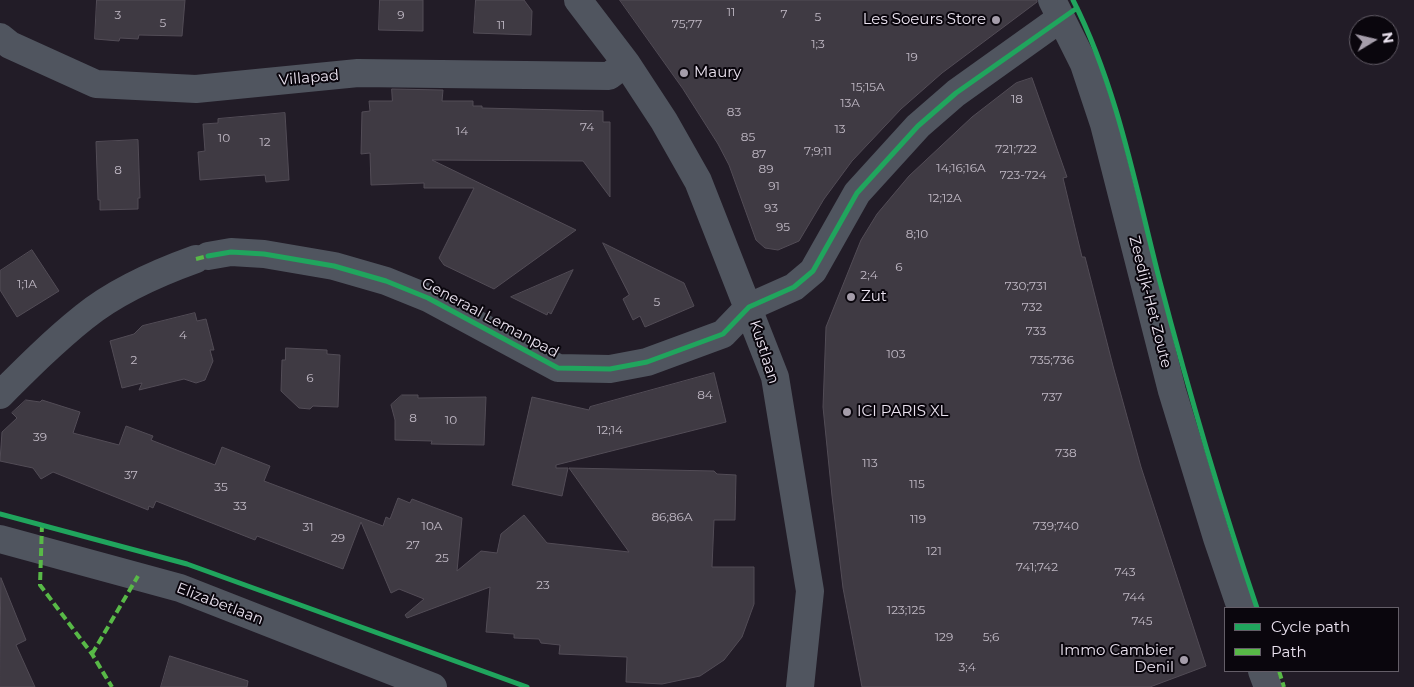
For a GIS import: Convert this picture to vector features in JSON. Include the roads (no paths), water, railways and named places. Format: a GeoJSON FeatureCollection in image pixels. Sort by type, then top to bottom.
{"type":"FeatureCollection","features":[{"type":"Feature","properties":{"kind":"street","name":"Kustlaan"},"geometry":{"type":"LineString","coordinates":[[578,0],[626,63],[664,121],[698,181],[775,377],[810,591],[800,687]]}},
{"type":"Feature","properties":{"kind":"street"},"geometry":{"type":"LineString","coordinates":[[749,307],[794,287],[813,271],[857,193],[918,126],[1056,9]]}},
{"type":"Feature","properties":{"kind":"street","name":"Zeedijk-Het Zoute"},"geometry":{"type":"LineString","coordinates":[[1056,9],[1084,64],[1104,124],[1172,391],[1216,538],[1241,607]]}},
{"type":"Feature","properties":{"kind":"street","name":"Villapad"},"geometry":{"type":"LineString","coordinates":[[0,37],[10,45],[96,84],[196,89],[358,73],[609,76],[626,63]]}},
{"type":"Feature","properties":{"kind":"street","name":"Generaal Lemanpad"},"geometry":{"type":"LineString","coordinates":[[0,395],[85,316],[114,297],[145,281],[202,257],[231,252],[264,254],[334,266],[386,281],[428,298],[558,368],[610,369],[647,362],[723,334],[749,307]]}},
{"type":"Feature","properties":{"kind":"street","name":"Elizabetlaan"},"geometry":{"type":"LineString","coordinates":[[0,539],[180,588],[399,681],[433,687]]}},
{"type":"Feature","properties":{"kind":"street"},"geometry":{"type":"LineString","coordinates":[[1262,672],[1268,687]]}},
{"type":"Feature","properties":{"kind":"place","name":"Les Soeurs Store"},"geometry":{"type":"Point","coordinates":[996,20]}},
{"type":"Feature","properties":{"kind":"place","name":"Maury"},"geometry":{"type":"Point","coordinates":[684,73]}},
{"type":"Feature","properties":{"kind":"place","name":"Zut"},"geometry":{"type":"Point","coordinates":[851,297]}},
{"type":"Feature","properties":{"kind":"place","name":"ICI PARIS XL"},"geometry":{"type":"Point","coordinates":[847,412]}},
{"type":"Feature","properties":{"kind":"place","name":"Immo Cambier Denil"},"geometry":{"type":"Point","coordinates":[1184,660]}}]}
